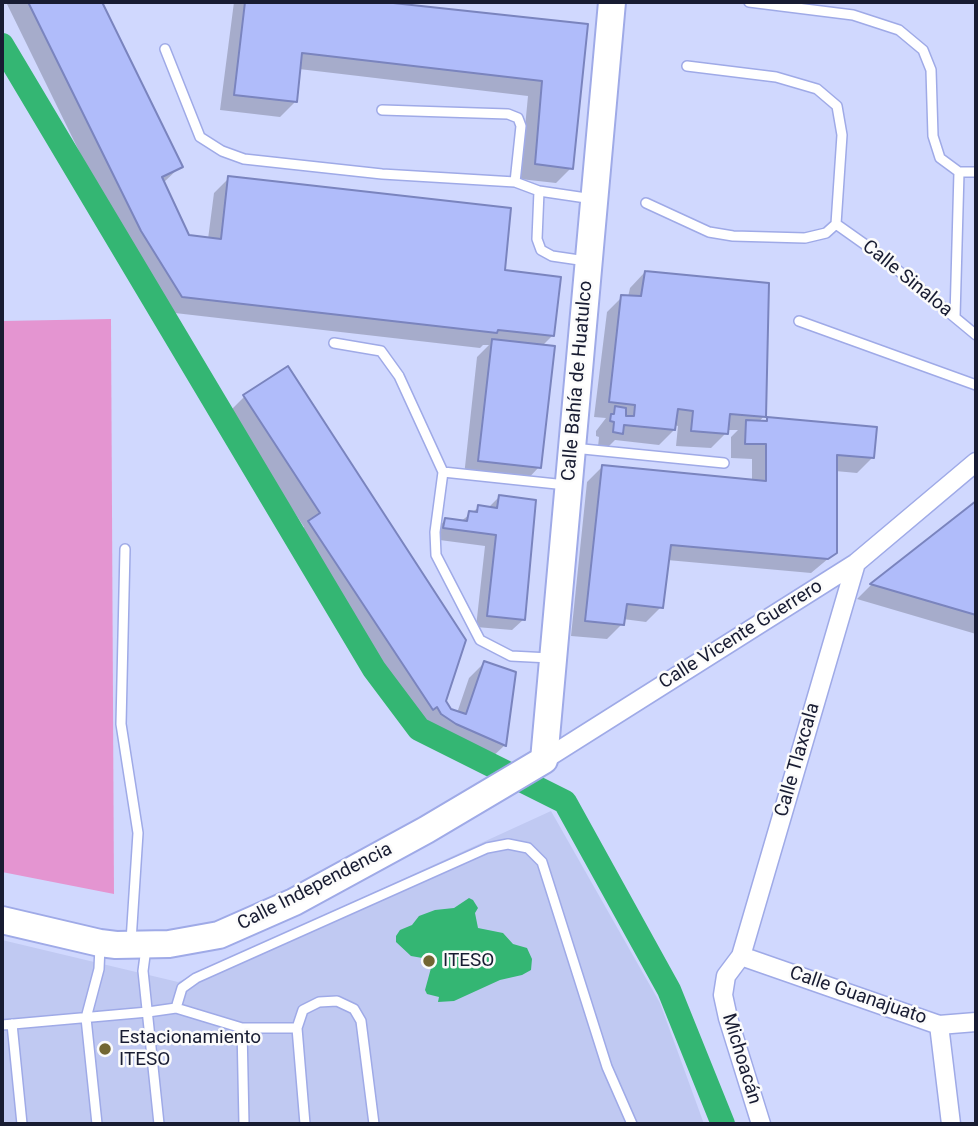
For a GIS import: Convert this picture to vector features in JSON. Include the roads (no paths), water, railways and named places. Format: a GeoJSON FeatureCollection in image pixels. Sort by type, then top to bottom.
{"type":"FeatureCollection","features":[{"type":"Feature","properties":{"kind":"street","name":"Calle Bahía de Huatulco"},"geometry":{"type":"LineString","coordinates":[[540,763],[553,659],[612,2]]}},
{"type":"Feature","properties":{"kind":"street","name":"Calle Vicente Guerrero"},"geometry":{"type":"LineString","coordinates":[[494,791],[856,563],[976,462]]}},
{"type":"Feature","properties":{"kind":"street","name":"Calle Tlaxcala"},"geometry":{"type":"LineString","coordinates":[[741,956],[856,563]]}},
{"type":"Feature","properties":{"kind":"street","name":"Calle Independencia"},"geometry":{"type":"LineString","coordinates":[[2,920],[100,943],[138,946],[191,942],[219,936],[294,902],[494,791]]}},
{"type":"Feature","properties":{"kind":"street","name":"Calle Guanajuato"},"geometry":{"type":"LineString","coordinates":[[741,956],[939,1024],[976,1022]]}},
{"type":"Feature","properties":{"kind":"street","name":"Michoacán"},"geometry":{"type":"LineString","coordinates":[[741,956],[726,976],[723,995],[761,1124]]}},
{"type":"Feature","properties":{"kind":"street"},"geometry":{"type":"LineString","coordinates":[[939,1024],[951,1124]]}},
{"type":"Feature","properties":{"kind":"lane"},"geometry":{"type":"LineString","coordinates":[[749,2],[853,15],[899,30],[923,50],[931,70],[933,136],[940,158],[959,172],[976,172]]}},
{"type":"Feature","properties":{"kind":"lane"},"geometry":{"type":"LineString","coordinates":[[165,49],[200,137],[222,151],[244,159],[368,172],[515,182],[539,191],[595,199]]}},
{"type":"Feature","properties":{"kind":"lane"},"geometry":{"type":"LineString","coordinates":[[646,203],[709,232],[733,236],[805,239],[826,233],[836,225],[842,135],[837,106],[817,89],[776,77],[687,66]]}},
{"type":"Feature","properties":{"kind":"lane"},"geometry":{"type":"LineString","coordinates":[[382,110],[508,114],[518,118],[521,126],[515,182]]}},
{"type":"Feature","properties":{"kind":"lane"},"geometry":{"type":"LineString","coordinates":[[955,317],[959,172]]}},
{"type":"Feature","properties":{"kind":"lane"},"geometry":{"type":"LineString","coordinates":[[539,191],[537,239],[541,250],[552,256],[588,261]]}},
{"type":"Feature","properties":{"kind":"lane","name":"Calle Sinaloa"},"geometry":{"type":"LineString","coordinates":[[836,225],[877,253],[976,335]]}},
{"type":"Feature","properties":{"kind":"lane"},"geometry":{"type":"LineString","coordinates":[[799,321],[976,385]]}},
{"type":"Feature","properties":{"kind":"lane"},"geometry":{"type":"LineString","coordinates":[[334,343],[380,351],[399,376],[443,472],[435,532],[436,555],[480,640],[511,656],[553,659]]}},
{"type":"Feature","properties":{"kind":"lane"},"geometry":{"type":"LineString","coordinates":[[572,448],[724,463]]}},
{"type":"Feature","properties":{"kind":"lane"},"geometry":{"type":"LineString","coordinates":[[443,472],[568,485]]}},
{"type":"Feature","properties":{"kind":"lane"},"geometry":{"type":"LineString","coordinates":[[125,549],[121,724],[138,832],[138,946],[148,1012],[159,1124]]}},
{"type":"Feature","properties":{"kind":"lane"},"geometry":{"type":"LineString","coordinates":[[176,1008],[182,988],[196,978],[487,848],[508,844],[528,848],[542,862],[607,1067],[632,1124]]}},
{"type":"Feature","properties":{"kind":"lane"},"geometry":{"type":"LineString","coordinates":[[97,1124],[86,1018],[99,969],[100,943]]}},
{"type":"Feature","properties":{"kind":"lane"},"geometry":{"type":"LineString","coordinates":[[305,1124],[297,1028],[303,1010],[319,1002],[337,1001],[354,1009],[361,1021],[374,1124]]}},
{"type":"Feature","properties":{"kind":"lane"},"geometry":{"type":"LineString","coordinates":[[22,1124],[7,1024],[176,1008],[242,1028],[297,1028]]}},
{"type":"Feature","properties":{"kind":"lane"},"geometry":{"type":"LineString","coordinates":[[242,1028],[244,1124]]}},
{"type":"Feature","properties":{"kind":"waterway"},"geometry":{"type":"LineString","coordinates":[[2,45],[374,669],[419,729],[565,802],[669,990],[723,1124]]}},
{"type":"Feature","properties":{"kind":"place","name":"ITESO"},"geometry":{"type":"Point","coordinates":[429,961]}},
{"type":"Feature","properties":{"kind":"place","name":"Estacionamiento ITESO"},"geometry":{"type":"Point","coordinates":[105,1049]}}]}
